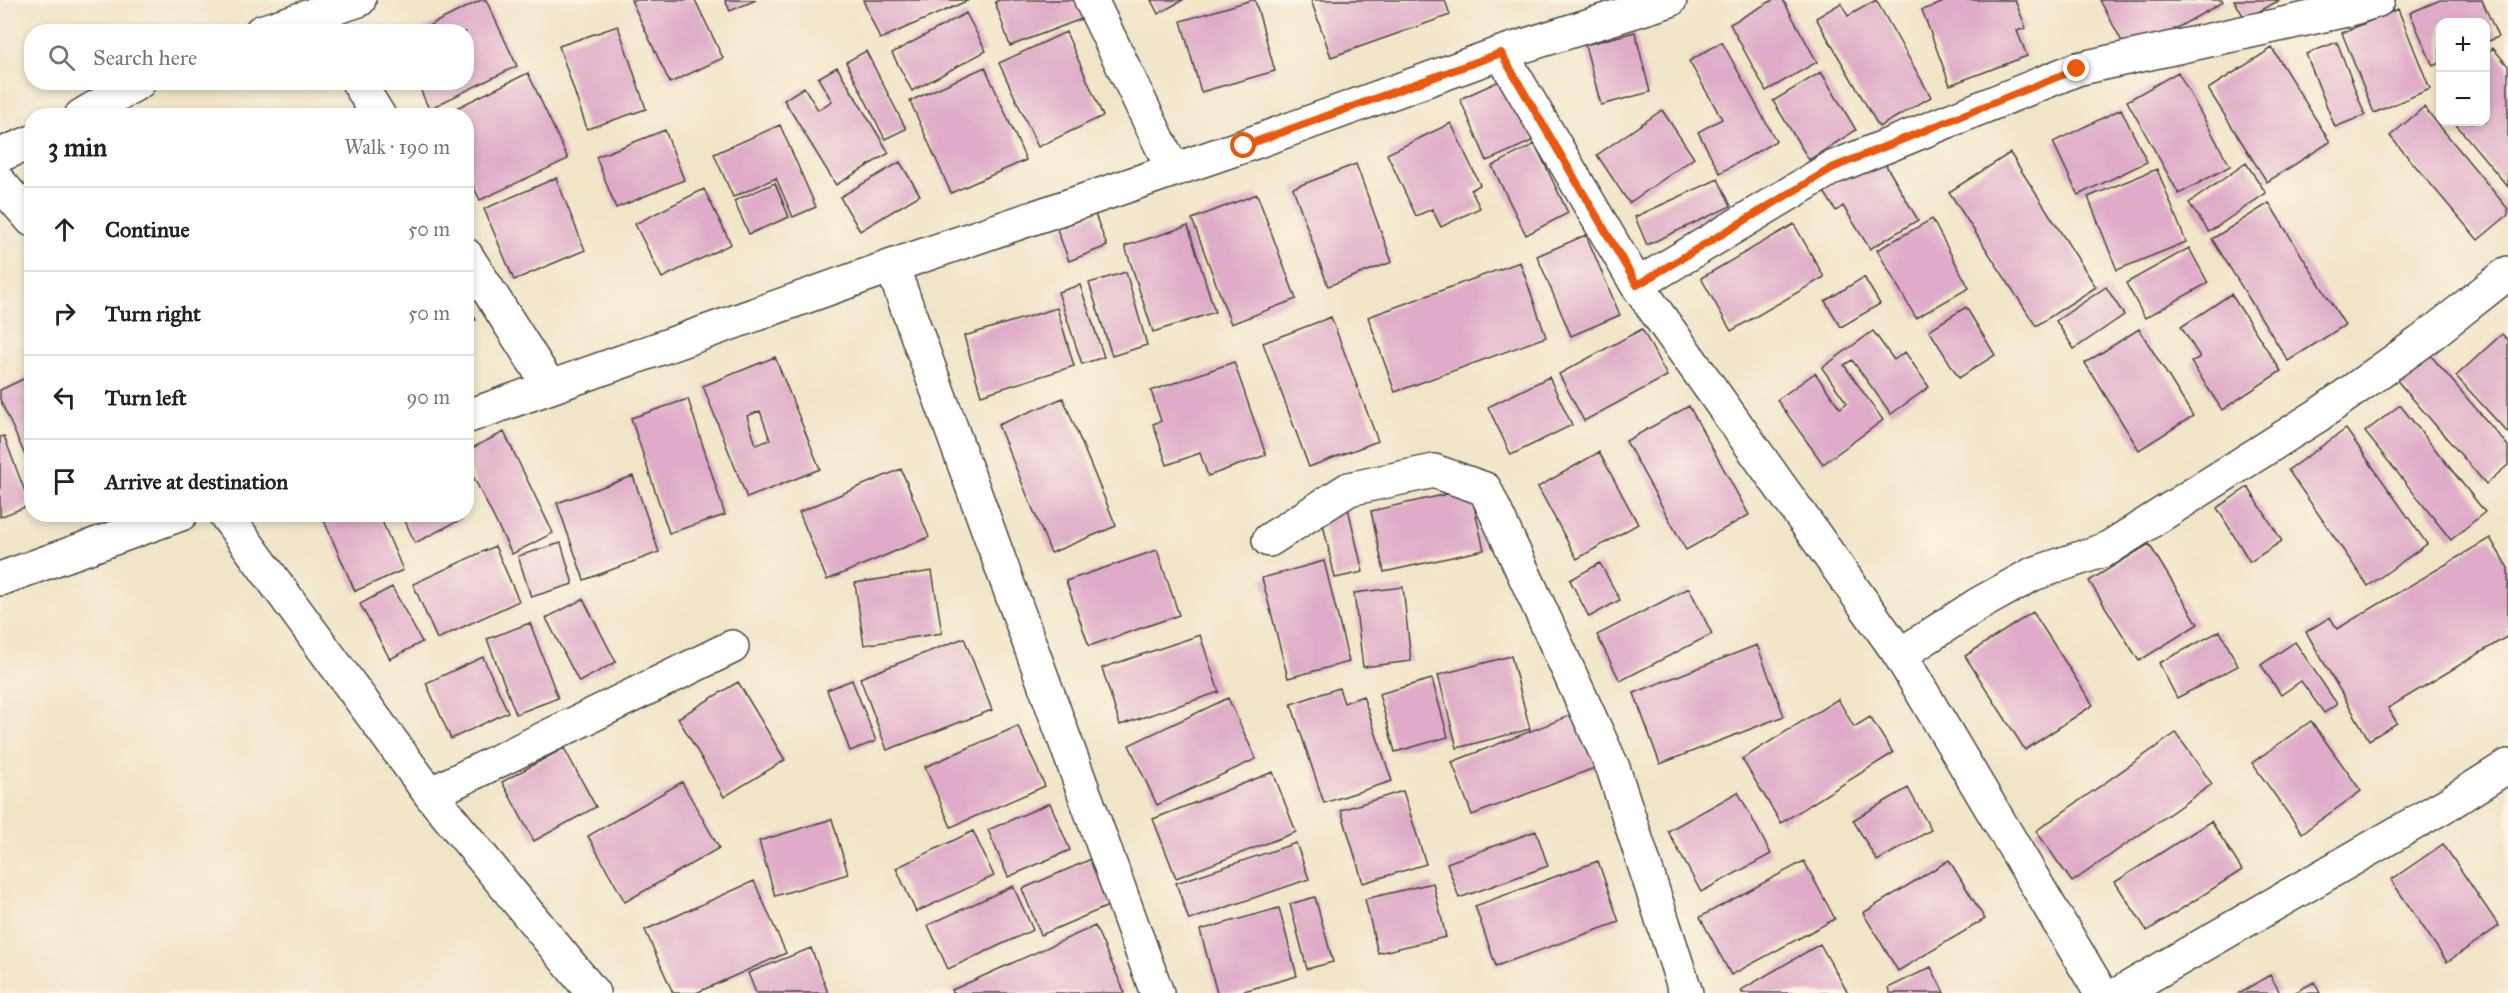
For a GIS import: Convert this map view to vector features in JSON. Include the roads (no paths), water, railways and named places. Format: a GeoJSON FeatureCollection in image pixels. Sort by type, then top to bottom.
{"type":"FeatureCollection","features":[{"type":"Feature","properties":{"kind":"street"},"geometry":{"type":"LineString","coordinates":[[320,22],[359,0]]}},
{"type":"Feature","properties":{"kind":"street"},"geometry":{"type":"LineString","coordinates":[[1091,0],[1173,170]]}},
{"type":"Feature","properties":{"kind":"street"},"geometry":{"type":"LineString","coordinates":[[474,414],[1501,53],[1670,0]]}},
{"type":"Feature","properties":{"kind":"street"},"geometry":{"type":"LineString","coordinates":[[1637,285],[1832,168],[2077,69],[2347,10],[2378,0]]}},
{"type":"Feature","properties":{"kind":"street"},"geometry":{"type":"LineString","coordinates":[[1501,53],[1637,285],[1900,655],[2101,993]]}},
{"type":"Feature","properties":{"kind":"street"},"geometry":{"type":"LineString","coordinates":[[95,108],[125,90]]}},
{"type":"Feature","properties":{"kind":"street"},"geometry":{"type":"LineString","coordinates":[[363,90],[374,108]]}},
{"type":"Feature","properties":{"kind":"street"},"geometry":{"type":"LineString","coordinates":[[0,155],[24,145]]}},
{"type":"Feature","properties":{"kind":"street"},"geometry":{"type":"LineString","coordinates":[[0,183],[24,211]]}},
{"type":"Feature","properties":{"kind":"street"},"geometry":{"type":"LineString","coordinates":[[892,266],[1157,993]]}},
{"type":"Feature","properties":{"kind":"street"},"geometry":{"type":"LineString","coordinates":[[474,268],[550,387]]}},
{"type":"Feature","properties":{"kind":"street"},"geometry":{"type":"LineString","coordinates":[[1900,655],[1977,604],[2033,574],[2107,549],[2317,416],[2421,342],[2508,273]]}},
{"type":"Feature","properties":{"kind":"street"},"geometry":{"type":"LineString","coordinates":[[1269,540],[1349,489],[1434,471],[1485,489],[1613,768],[1686,993]]}},
{"type":"Feature","properties":{"kind":"street"},"geometry":{"type":"LineString","coordinates":[[0,579],[150,522]]}},
{"type":"Feature","properties":{"kind":"street"},"geometry":{"type":"LineString","coordinates":[[231,522],[430,794],[593,993]]}},
{"type":"Feature","properties":{"kind":"street"},"geometry":{"type":"LineString","coordinates":[[430,794],[732,647]]}},
{"type":"Feature","properties":{"kind":"street"},"geometry":{"type":"LineString","coordinates":[[2120,993],[2451,802],[2508,766]]}}]}
